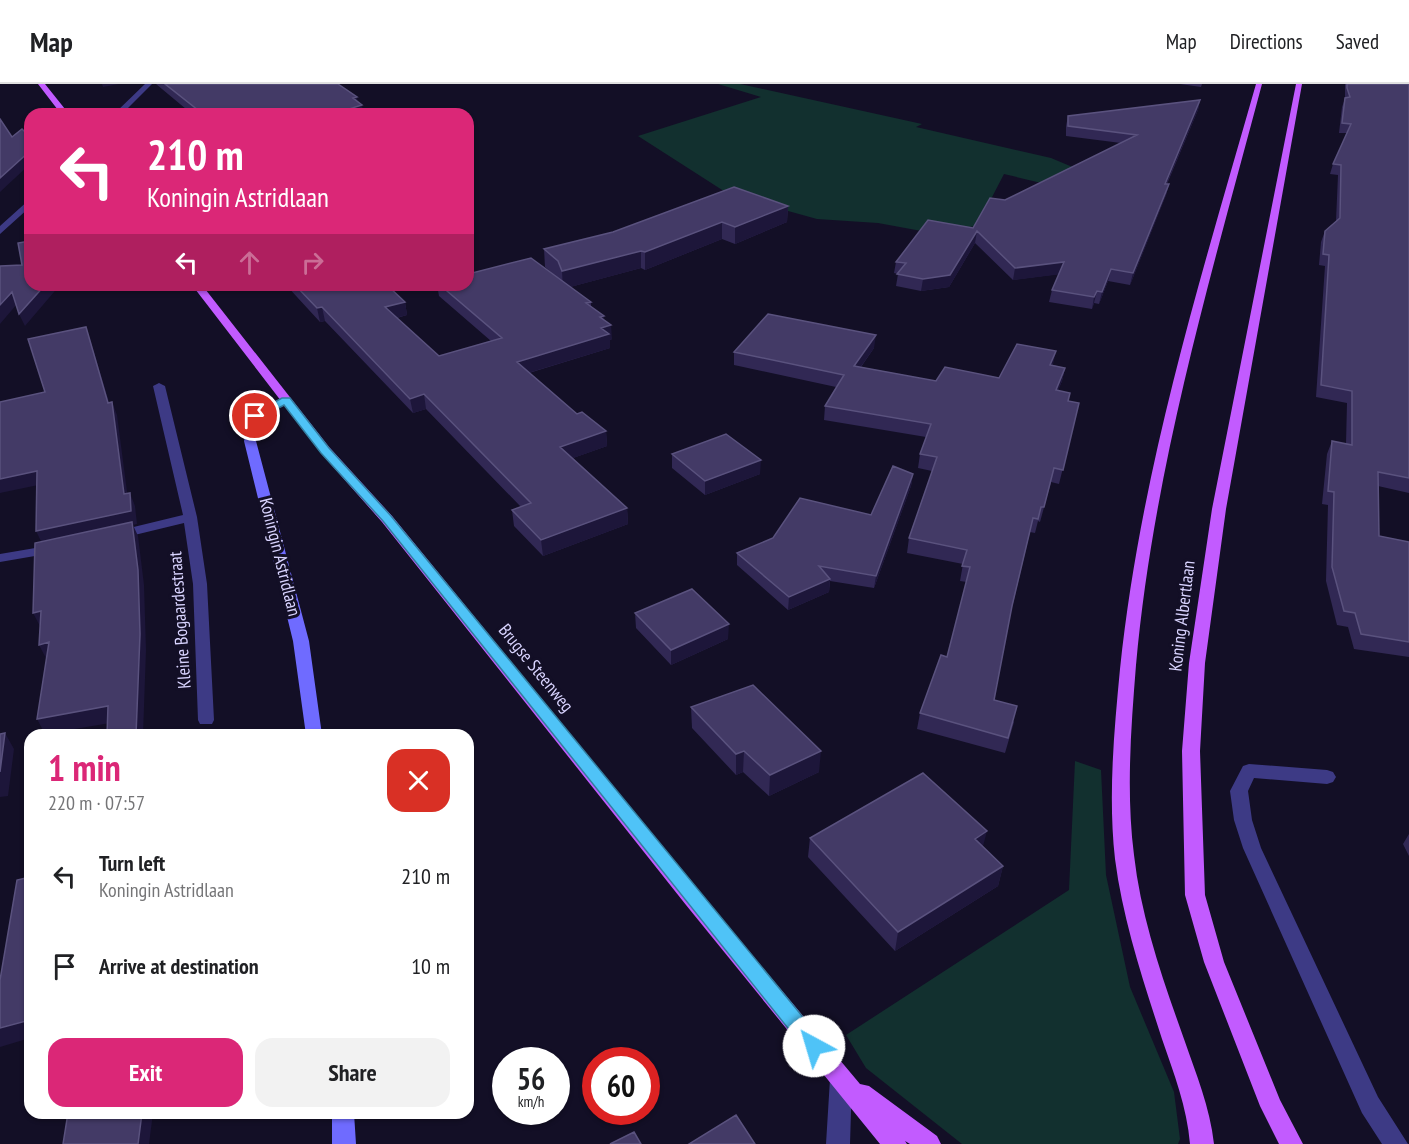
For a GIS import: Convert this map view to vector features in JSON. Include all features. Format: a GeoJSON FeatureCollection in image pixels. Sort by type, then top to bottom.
{"type":"FeatureCollection","features":[{"type":"Feature","properties":{"kind":"main road"},"geometry":{"type":"LineString","coordinates":[[41,84],[60,108]]}},
{"type":"Feature","properties":{"kind":"main road"},"geometry":{"type":"LineString","coordinates":[[1202,1144],[1183,1068],[1143,948],[1130,900],[1122,832],[1121,754],[1130,634],[1154,481],[1259,84]]}},
{"type":"Feature","properties":{"kind":"main road","name":"Koning Albertlaan"},"geometry":{"type":"LineString","coordinates":[[1291,1144],[1271,1106],[1214,963],[1195,895],[1191,751],[1197,663],[1219,509],[1299,84]]}},
{"type":"Feature","properties":{"kind":"main road","name":"Brugse Steenweg"},"geometry":{"type":"LineString","coordinates":[[202,291],[325,450],[387,519],[896,1144]]}},
{"type":"Feature","properties":{"kind":"main road","name":"Koningin Astridlaan"},"geometry":{"type":"LineString","coordinates":[[286,400],[255,416],[250,441],[301,641],[313,729]]}},
{"type":"Feature","properties":{"kind":"main road","name":"Brugse Steenweg"},"geometry":{"type":"LineString","coordinates":[[841,1079],[929,1144]]}},
{"type":"Feature","properties":{"kind":"main road"},"geometry":{"type":"LineString","coordinates":[[343,1119],[344,1144]]}},
{"type":"Feature","properties":{"kind":"street"},"geometry":{"type":"LineString","coordinates":[[124,108],[149,84]]}},
{"type":"Feature","properties":{"kind":"street"},"geometry":{"type":"LineString","coordinates":[[0,231],[24,208]]}},
{"type":"Feature","properties":{"kind":"street","name":"Kleine Bogaardestraat"},"geometry":{"type":"LineString","coordinates":[[159,386],[189,517],[200,584],[206,720]]}},
{"type":"Feature","properties":{"kind":"street"},"geometry":{"type":"LineString","coordinates":[[104,538],[189,517]]}},
{"type":"Feature","properties":{"kind":"street"},"geometry":{"type":"LineString","coordinates":[[0,558],[72,546]]}},
{"type":"Feature","properties":{"kind":"street"},"geometry":{"type":"LineString","coordinates":[[1327,777],[1250,771],[1239,791],[1243,820],[1252,848],[1370,1105],[1396,1144]]}},
{"type":"Feature","properties":{"kind":"street"},"geometry":{"type":"LineString","coordinates":[[838,1144],[841,1079]]}},
{"type":"Feature","properties":{"kind":"green space"},"geometry":{"type":"Polygon","coordinates":[[[718,84],[740,84],[922,124],[916,127],[1051,158],[1082,171],[1054,186],[1004,174],[977,226],[927,232],[878,223],[817,219],[730,195],[638,136],[761,97],[718,84]]]}},
{"type":"Feature","properties":{"kind":"green space"},"geometry":{"type":"Polygon","coordinates":[[[1075,761],[1101,770],[1106,875],[1130,987],[1174,1092],[1180,1139],[1178,1144],[962,1144],[866,1068],[846,1035],[1069,890],[1075,761]]]}},
{"type":"Feature","properties":{"kind":"building"},"geometry":{"type":"Polygon","coordinates":[[[165,84],[338,84],[357,97],[353,98],[362,105],[352,108],[195,108],[165,84]]]}},
{"type":"Feature","properties":{"kind":"building"},"geometry":{"type":"Polygon","coordinates":[[[1347,84],[1409,84],[1409,478],[1378,472],[1379,536],[1409,542],[1409,642],[1361,634],[1355,613],[1344,611],[1332,567],[1334,492],[1328,491],[1332,441],[1352,445],[1352,391],[1321,385],[1329,255],[1323,254],[1325,231],[1340,218],[1341,165],[1333,164],[1351,124],[1342,123],[1345,98],[1350,97],[1347,84]]]}},
{"type":"Feature","properties":{"kind":"building"},"geometry":{"type":"Polygon","coordinates":[[[1200,100],[1165,184],[1169,184],[1133,273],[1111,269],[1102,292],[1097,291],[1094,297],[1052,290],[1064,262],[1015,268],[977,231],[950,275],[923,279],[897,274],[906,263],[896,262],[928,220],[973,228],[990,198],[1005,200],[1137,135],[1068,126],[1068,116],[1200,100]]]}},
{"type":"Feature","properties":{"kind":"building"},"geometry":{"type":"Polygon","coordinates":[[[0,119],[12,137],[22,129],[24,131],[24,156],[0,178],[0,119]]]}},
{"type":"Feature","properties":{"kind":"building"},"geometry":{"type":"Polygon","coordinates":[[[734,187],[788,206],[735,227],[722,222],[645,252],[641,251],[562,271],[558,261],[544,249],[613,232],[734,187]]]}},
{"type":"Feature","properties":{"kind":"building"},"geometry":{"type":"Polygon","coordinates":[[[24,242],[24,291],[40,291],[19,314],[12,292],[0,305],[0,266],[22,265],[18,243],[24,242]]]}},
{"type":"Feature","properties":{"kind":"building"},"geometry":{"type":"Polygon","coordinates":[[[531,258],[591,302],[586,303],[604,316],[600,317],[611,325],[601,328],[609,334],[517,362],[577,414],[582,412],[606,431],[560,447],[627,508],[541,540],[512,510],[531,503],[424,394],[410,399],[322,307],[317,308],[301,291],[393,291],[405,302],[385,307],[439,356],[502,338],[447,291],[474,291],[474,272],[531,258]]]}},
{"type":"Feature","properties":{"kind":"building"},"geometry":{"type":"Polygon","coordinates":[[[768,314],[876,335],[854,366],[936,381],[945,367],[999,378],[1017,344],[1056,351],[1050,365],[1065,368],[1056,390],[1070,393],[1068,401],[1079,403],[1063,470],[1054,468],[1044,507],[1041,507],[1038,519],[1033,518],[1012,606],[994,700],[1017,706],[1008,738],[920,713],[941,655],[947,657],[970,567],[962,566],[967,550],[909,538],[937,457],[920,454],[931,424],[825,406],[844,375],[734,352],[768,314]]]}},
{"type":"Feature","properties":{"kind":"building"},"geometry":{"type":"Polygon","coordinates":[[[86,327],[108,403],[112,402],[124,494],[130,493],[131,511],[36,531],[37,471],[0,479],[0,402],[45,392],[28,339],[86,327]]]}},
{"type":"Feature","properties":{"kind":"building"},"geometry":{"type":"Polygon","coordinates":[[[726,434],[761,460],[705,481],[672,454],[726,434]]]}},
{"type":"Feature","properties":{"kind":"building"},"geometry":{"type":"Polygon","coordinates":[[[893,466],[913,474],[876,576],[819,566],[830,579],[789,597],[737,553],[773,538],[800,498],[871,515],[893,466]]]}},
{"type":"Feature","properties":{"kind":"building"},"geometry":{"type":"Polygon","coordinates":[[[132,522],[138,570],[140,634],[136,729],[107,729],[108,706],[37,719],[49,642],[39,645],[41,611],[33,613],[35,543],[132,522]]]}},
{"type":"Feature","properties":{"kind":"building"},"geometry":{"type":"Polygon","coordinates":[[[692,589],[729,624],[671,650],[635,613],[692,589]]]}},
{"type":"Feature","properties":{"kind":"building"},"geometry":{"type":"Polygon","coordinates":[[[753,685],[821,751],[770,775],[744,751],[736,754],[691,707],[753,685]]]}},
{"type":"Feature","properties":{"kind":"building"},"geometry":{"type":"Polygon","coordinates":[[[5,733],[0,772],[0,734],[5,733]]]}},
{"type":"Feature","properties":{"kind":"building"},"geometry":{"type":"Polygon","coordinates":[[[923,773],[987,831],[975,839],[1003,866],[898,932],[810,838],[923,773]]]}},
{"type":"Feature","properties":{"kind":"building"},"geometry":{"type":"Polygon","coordinates":[[[24,878],[24,1022],[0,1028],[0,980],[17,880],[24,878]]]}},
{"type":"Feature","properties":{"kind":"building"},"geometry":{"type":"Polygon","coordinates":[[[736,1115],[755,1144],[689,1144],[736,1115]]]}},
{"type":"Feature","properties":{"kind":"building"},"geometry":{"type":"Polygon","coordinates":[[[67,1119],[141,1119],[138,1144],[63,1144],[67,1119]]]}},
{"type":"Feature","properties":{"kind":"building"},"geometry":{"type":"Polygon","coordinates":[[[634,1132],[641,1144],[610,1144],[634,1132]]]}},
{"type":"Feature","properties":{"kind":"route"},"geometry":{"type":"LineString","coordinates":[[255,416],[286,400],[325,450],[387,519],[814,1046]]}}]}
